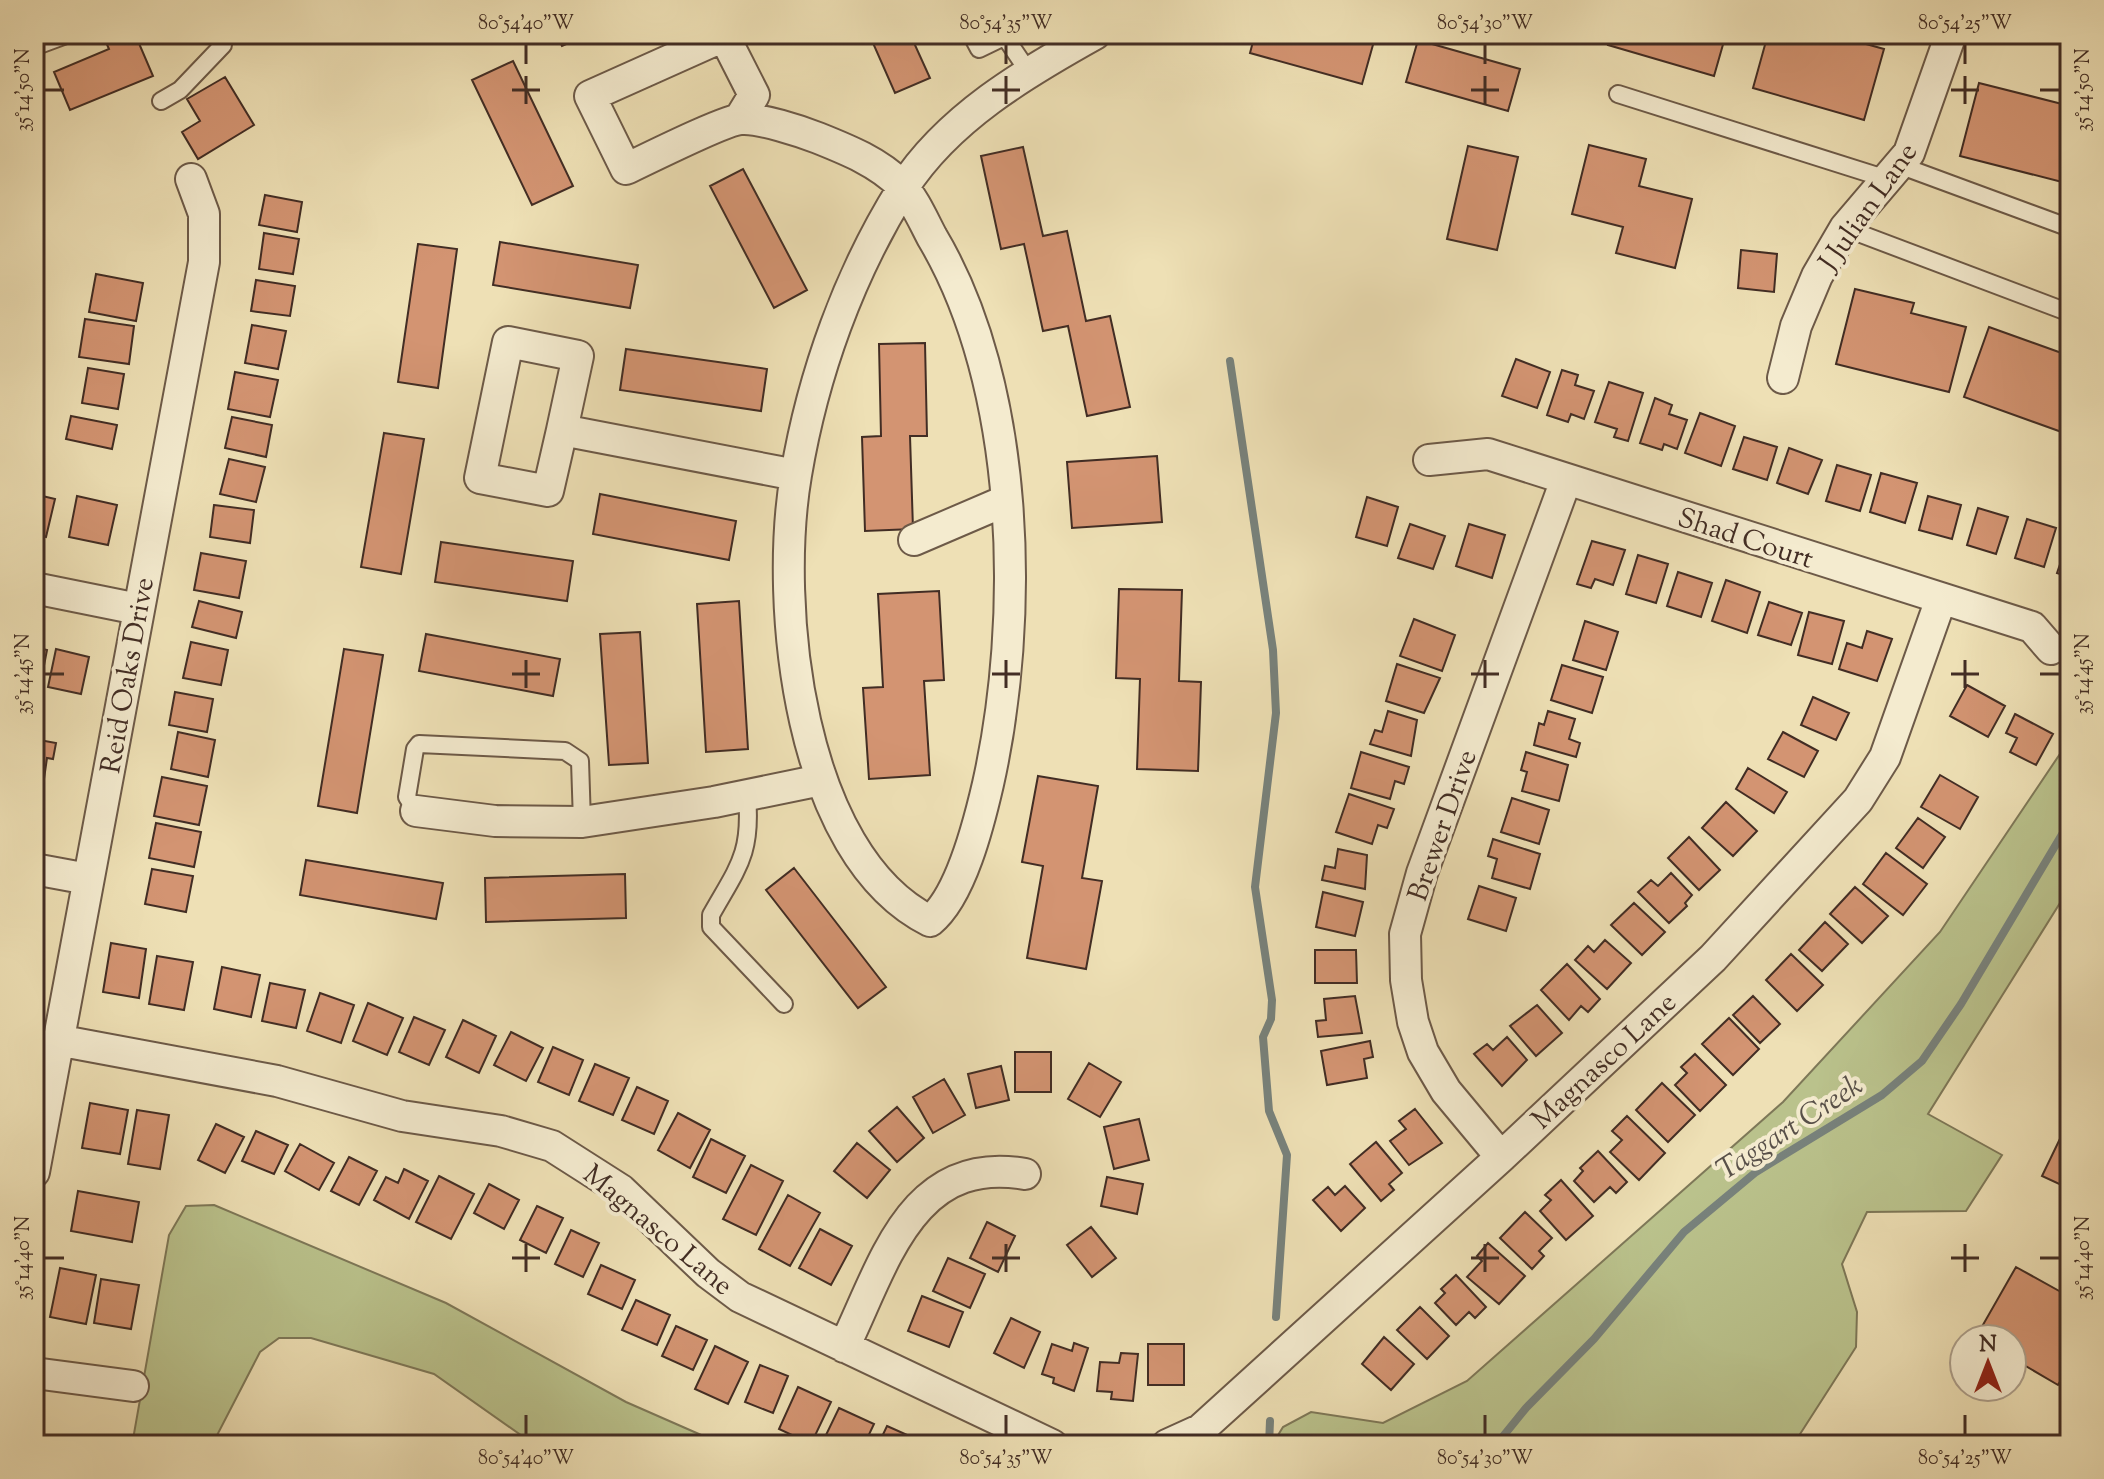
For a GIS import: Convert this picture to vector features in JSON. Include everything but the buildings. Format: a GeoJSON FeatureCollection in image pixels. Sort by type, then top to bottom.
{"type":"FeatureCollection","features":[{"type":"Feature","properties":{"kind":"street"},"geometry":{"type":"LineString","coordinates":[[740,118],[754,95],[724,36],[590,96],[626,169],[740,118],[806,134],[880,167],[903,188],[966,300],[991,399],[1005,501],[1009,643],[1002,719],[971,846],[942,911],[930,921],[908,910],[875,875],[839,820],[821,780],[808,739],[792,639],[790,521],[796,475],[830,342],[868,252],[903,188],[943,140],[1028,71],[1095,34]]}},
{"type":"Feature","properties":{"kind":"street","name":"J Julian Lane"},"geometry":{"type":"LineString","coordinates":[[1783,378],[1796,326],[1817,276],[1845,228],[1909,153],[1951,34]]}},
{"type":"Feature","properties":{"kind":"street","name":"Reid Oaks Drive"},"geometry":{"type":"LineString","coordinates":[[34,1172],[204,262],[204,214],[191,179]]}},
{"type":"Feature","properties":{"kind":"street"},"geometry":{"type":"LineString","coordinates":[[508,342],[578,356],[562,430],[548,491],[480,478],[508,342]]}},
{"type":"Feature","properties":{"kind":"street"},"geometry":{"type":"LineString","coordinates":[[562,430],[796,475]]}},
{"type":"Feature","properties":{"kind":"street","name":"Shad Court"},"geometry":{"type":"LineString","coordinates":[[1429,460],[1488,454],[2032,627],[2051,649]]}},
{"type":"Feature","properties":{"kind":"street","name":"Brewer Drive"},"geometry":{"type":"LineString","coordinates":[[1501,1157],[1446,1091],[1423,1052],[1406,980],[1405,934],[1422,873],[1566,480]]}},
{"type":"Feature","properties":{"kind":"street"},"geometry":{"type":"LineString","coordinates":[[914,540],[1005,501]]}},
{"type":"Feature","properties":{"kind":"street"},"geometry":{"type":"LineString","coordinates":[[34,588],[138,609]]}},
{"type":"Feature","properties":{"kind":"street","name":"Magnasco Lane"},"geometry":{"type":"LineString","coordinates":[[1167,1445],[1200,1430],[1501,1157],[1713,958],[1858,800],[1885,757],[1941,599]]}},
{"type":"Feature","properties":{"kind":"street"},"geometry":{"type":"LineString","coordinates":[[416,811],[495,821],[582,822],[747,796],[821,780]]}},
{"type":"Feature","properties":{"kind":"street"},"geometry":{"type":"LineString","coordinates":[[34,869],[88,879]]}},
{"type":"Feature","properties":{"kind":"street","name":"Magnasco Lane"},"geometry":{"type":"LineString","coordinates":[[57,1040],[277,1081],[402,1116],[501,1131],[552,1146],[593,1168],[621,1190],[708,1273],[740,1297],[1052,1445]]}},
{"type":"Feature","properties":{"kind":"street"},"geometry":{"type":"LineString","coordinates":[[844,1347],[898,1236],[920,1203],[953,1178],[998,1169],[1025,1174]]}},
{"type":"Feature","properties":{"kind":"street"},"geometry":{"type":"LineString","coordinates":[[34,1373],[133,1386]]}},
{"type":"Feature","properties":{"kind":"lane"},"geometry":{"type":"LineString","coordinates":[[34,47],[69,34]]}},
{"type":"Feature","properties":{"kind":"lane"},"geometry":{"type":"LineString","coordinates":[[161,101],[180,90],[223,45],[223,34]]}},
{"type":"Feature","properties":{"kind":"lane"},"geometry":{"type":"LineString","coordinates":[[971,34],[979,49],[1007,36],[1028,71]]}},
{"type":"Feature","properties":{"kind":"lane"},"geometry":{"type":"LineString","coordinates":[[1618,94],[1893,172],[2070,228]]}},
{"type":"Feature","properties":{"kind":"lane"},"geometry":{"type":"LineString","coordinates":[[1845,228],[2070,313]]}},
{"type":"Feature","properties":{"kind":"lane"},"geometry":{"type":"LineString","coordinates":[[416,811],[407,797],[415,749],[419,744],[565,751],[580,761],[582,822]]}},
{"type":"Feature","properties":{"kind":"lane"},"geometry":{"type":"LineString","coordinates":[[747,796],[750,829],[746,850],[711,915],[711,927],[784,1004]]}},
{"type":"Feature","properties":{"kind":"green space"},"geometry":{"type":"Polygon","coordinates":[[[2070,739],[2070,887],[1928,1114],[2002,1155],[1966,1211],[1867,1212],[1842,1264],[1857,1312],[1856,1347],[1793,1445],[1272,1445],[1283,1427],[1311,1412],[1383,1423],[1467,1381],[1783,1102],[1940,932],[2070,739]]]}},
{"type":"Feature","properties":{"kind":"green space"},"geometry":{"type":"Polygon","coordinates":[[[214,1205],[446,1303],[626,1402],[724,1445],[535,1445],[434,1374],[311,1338],[279,1338],[260,1352],[212,1445],[132,1445],[169,1235],[186,1206],[214,1205]]]}},
{"type":"Feature","properties":{"kind":"waterway"},"geometry":{"type":"LineString","coordinates":[[1230,361],[1273,650],[1276,713],[1255,887],[1272,1000],[1271,1019],[1263,1037],[1269,1111],[1287,1155],[1276,1317]]}},
{"type":"Feature","properties":{"kind":"waterway","name":"Taggart Creek"},"geometry":{"type":"LineString","coordinates":[[1496,1445],[1526,1408],[1594,1339],[1684,1232],[1756,1172],[1882,1095],[1922,1061],[1961,1004],[2070,821]]}},
{"type":"Feature","properties":{"kind":"waterway"},"geometry":{"type":"LineString","coordinates":[[1269,1445],[1270,1421]]}}]}
